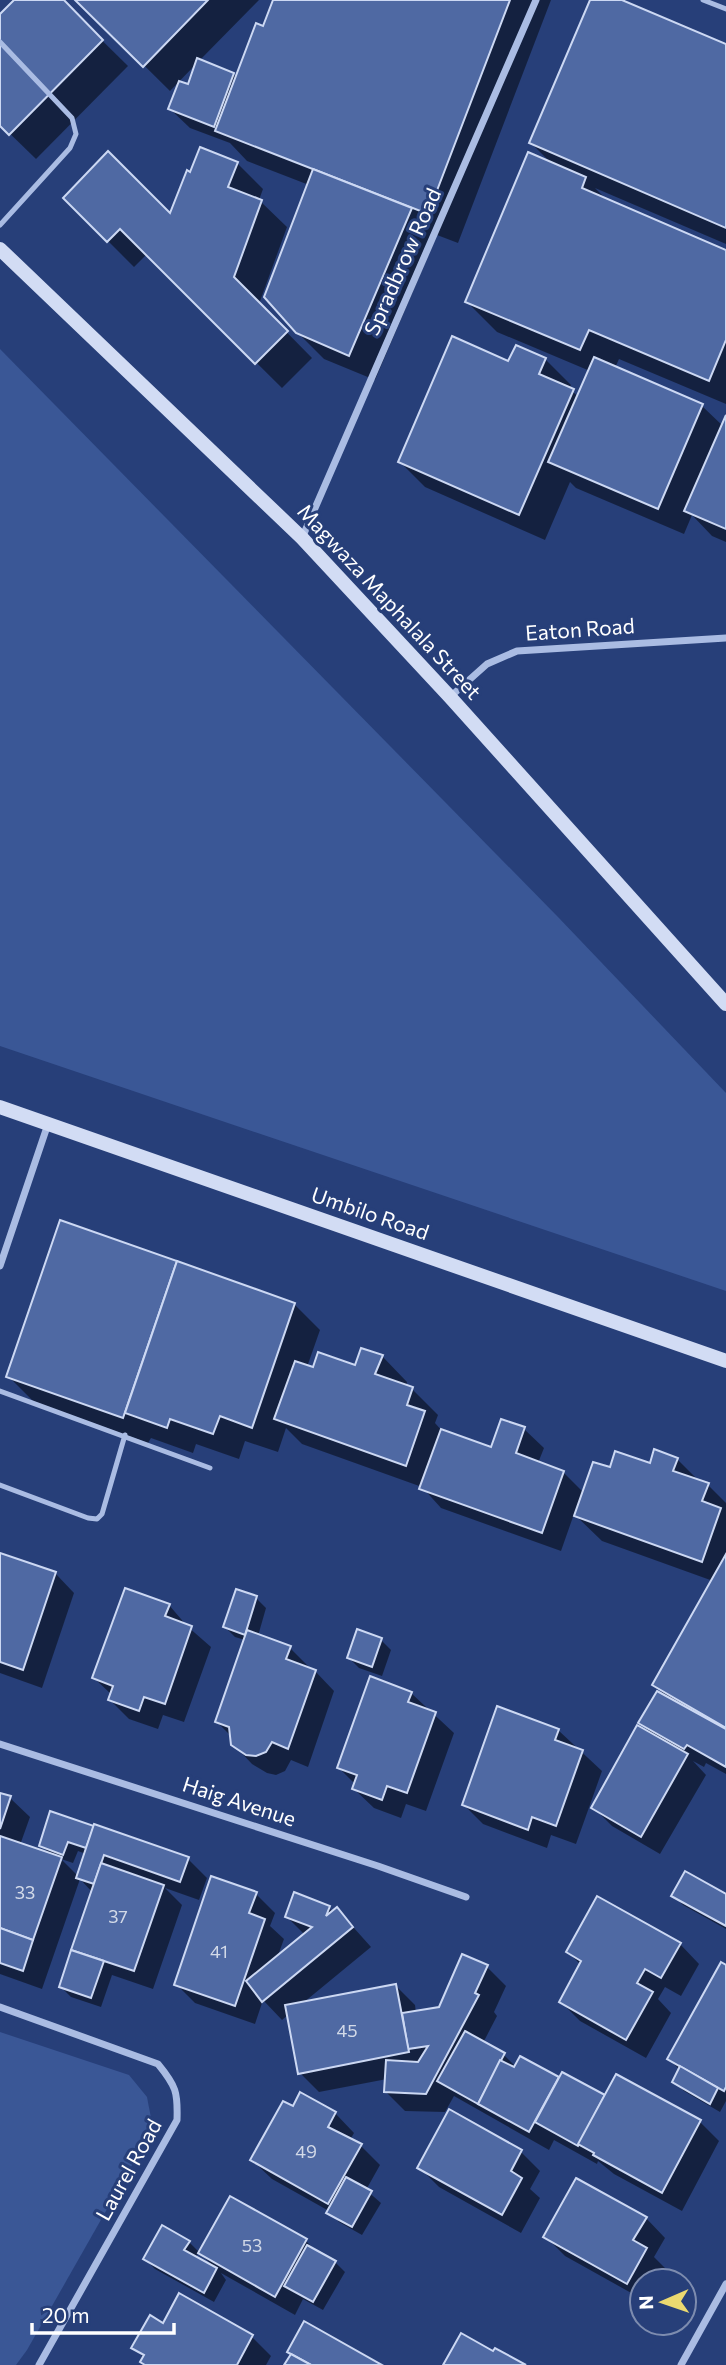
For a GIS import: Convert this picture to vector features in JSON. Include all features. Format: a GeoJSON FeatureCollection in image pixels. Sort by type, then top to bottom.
{"type":"FeatureCollection","features":[{"type":"Feature","properties":{"kind":"main road","name":"Magwaza Maphalala Street"},"geometry":{"type":"LineString","coordinates":[[0,249],[302,538],[450,697],[726,1004]]}},
{"type":"Feature","properties":{"kind":"main road","name":"Umbilo Road"},"geometry":{"type":"LineString","coordinates":[[0,1107],[726,1361]]}},
{"type":"Feature","properties":{"kind":"street","name":"Spradbrow Road"},"geometry":{"type":"LineString","coordinates":[[302,538],[536,0]]}},
{"type":"Feature","properties":{"kind":"street","name":"Eaton Road"},"geometry":{"type":"LineString","coordinates":[[450,697],[487,664],[517,651],[726,638]]}},
{"type":"Feature","properties":{"kind":"street"},"geometry":{"type":"LineString","coordinates":[[0,1266],[48,1124]]}},
{"type":"Feature","properties":{"kind":"street","name":"Haig Avenue"},"geometry":{"type":"LineString","coordinates":[[0,1744],[467,1896]]}},
{"type":"Feature","properties":{"kind":"street","name":"Laurel Road"},"geometry":{"type":"LineString","coordinates":[[0,2007],[158,2064],[174,2083],[178,2102],[177,2120],[38,2365]]}},
{"type":"Feature","properties":{"kind":"street"},"geometry":{"type":"LineString","coordinates":[[681,2365],[726,2284]]}},
{"type":"Feature","properties":{"kind":"lane"},"geometry":{"type":"LineString","coordinates":[[703,0],[726,9]]}},
{"type":"Feature","properties":{"kind":"lane"},"geometry":{"type":"LineString","coordinates":[[0,42],[72,118],[76,134],[70,148],[0,225]]}},
{"type":"Feature","properties":{"kind":"lane"},"geometry":{"type":"LineString","coordinates":[[0,1391],[210,1468]]}},
{"type":"Feature","properties":{"kind":"lane"},"geometry":{"type":"LineString","coordinates":[[0,1485],[97,1519],[102,1514],[125,1435]]}},
{"type":"Feature","properties":{"kind":"shaded area"},"geometry":{"type":"Polygon","coordinates":[[[0,349],[558,917],[726,1093],[726,1291],[0,1046],[0,349]]]}},
{"type":"Feature","properties":{"kind":"shaded area"},"geometry":{"type":"Polygon","coordinates":[[[0,2032],[129,2075],[147,2097],[151,2118],[148,2137],[16,2365],[0,2365],[0,2032]]]}},
{"type":"Feature","properties":{"kind":"building"},"geometry":{"type":"Polygon","coordinates":[[[14,0],[64,0],[103,40],[9,135],[0,126],[0,14],[14,0]]]}},
{"type":"Feature","properties":{"kind":"building"},"geometry":{"type":"Polygon","coordinates":[[[75,0],[208,0],[143,67],[75,0]]]}},
{"type":"Feature","properties":{"kind":"building"},"geometry":{"type":"Polygon","coordinates":[[[273,0],[510,0],[428,214],[215,131],[256,23],[263,26],[273,0]]]}},
{"type":"Feature","properties":{"kind":"building"},"geometry":{"type":"Polygon","coordinates":[[[590,0],[622,0],[726,44],[726,228],[529,143],[590,0]]]}},
{"type":"Feature","properties":{"kind":"building"},"geometry":{"type":"Polygon","coordinates":[[[197,58],[234,73],[214,127],[168,109],[179,81],[188,84],[197,58]]]}},
{"type":"Feature","properties":{"kind":"building"},"geometry":{"type":"Polygon","coordinates":[[[200,147],[238,162],[228,187],[262,200],[234,277],[288,331],[255,364],[120,229],[107,242],[63,198],[108,151],[170,213],[187,170],[190,172],[200,147]]]}},
{"type":"Feature","properties":{"kind":"building"},"geometry":{"type":"Polygon","coordinates":[[[528,152],[586,177],[582,188],[726,250],[726,340],[709,381],[589,330],[580,350],[465,302],[528,152]]]}},
{"type":"Feature","properties":{"kind":"building"},"geometry":{"type":"Polygon","coordinates":[[[313,169],[412,208],[349,356],[296,333],[264,297],[313,169]]]}},
{"type":"Feature","properties":{"kind":"building"},"geometry":{"type":"Polygon","coordinates":[[[452,336],[508,361],[516,345],[546,358],[539,374],[574,389],[519,515],[398,462],[452,336]]]}},
{"type":"Feature","properties":{"kind":"building"},"geometry":{"type":"Polygon","coordinates":[[[594,357],[703,404],[658,509],[548,462],[594,357]]]}},
{"type":"Feature","properties":{"kind":"building"},"geometry":{"type":"Polygon","coordinates":[[[726,415],[726,529],[684,511],[726,415]]]}},
{"type":"Feature","properties":{"kind":"building"},"geometry":{"type":"Polygon","coordinates":[[[60,1220],[177,1261],[123,1418],[6,1377],[60,1220]]]}},
{"type":"Feature","properties":{"kind":"building"},"geometry":{"type":"Polygon","coordinates":[[[177,1261],[295,1303],[252,1428],[220,1416],[213,1434],[170,1419],[167,1428],[125,1413],[177,1261]]]}},
{"type":"Feature","properties":{"kind":"building"},"geometry":{"type":"Polygon","coordinates":[[[361,1348],[383,1355],[375,1374],[413,1387],[407,1405],[425,1411],[406,1466],[274,1419],[295,1361],[313,1367],[318,1352],[355,1365],[361,1348]]]}},
{"type":"Feature","properties":{"kind":"building"},"geometry":{"type":"Polygon","coordinates":[[[501,1419],[525,1427],[516,1453],[564,1471],[542,1533],[419,1489],[441,1429],[491,1447],[501,1419]]]}},
{"type":"Feature","properties":{"kind":"building"},"geometry":{"type":"Polygon","coordinates":[[[654,1449],[678,1458],[673,1471],[709,1483],[702,1501],[721,1508],[702,1562],[574,1516],[593,1462],[610,1467],[615,1451],[650,1463],[654,1449]]]}},
{"type":"Feature","properties":{"kind":"building"},"geometry":{"type":"Polygon","coordinates":[[[0,1553],[56,1572],[23,1670],[0,1662],[0,1553]]]}},
{"type":"Feature","properties":{"kind":"building"},"geometry":{"type":"Polygon","coordinates":[[[726,1554],[726,1728],[652,1685],[726,1554]]]}},
{"type":"Feature","properties":{"kind":"building"},"geometry":{"type":"Polygon","coordinates":[[[125,1588],[170,1604],[165,1616],[192,1626],[165,1704],[144,1697],[139,1711],[108,1700],[113,1686],[92,1678],[125,1588]]]}},
{"type":"Feature","properties":{"kind":"building"},"geometry":{"type":"Polygon","coordinates":[[[236,1589],[257,1596],[245,1635],[223,1627],[236,1589]]]}},
{"type":"Feature","properties":{"kind":"building"},"geometry":{"type":"Polygon","coordinates":[[[357,1629],[382,1638],[372,1667],[347,1658],[357,1629]]]}},
{"type":"Feature","properties":{"kind":"building"},"geometry":{"type":"Polygon","coordinates":[[[247,1630],[291,1646],[286,1659],[316,1670],[288,1749],[272,1742],[266,1752],[256,1756],[246,1755],[231,1745],[229,1727],[215,1722],[247,1630]]]}},
{"type":"Feature","properties":{"kind":"building"},"geometry":{"type":"Polygon","coordinates":[[[370,1676],[412,1692],[408,1702],[436,1712],[407,1793],[387,1786],[382,1800],[352,1789],[357,1775],[337,1768],[370,1676]]]}},
{"type":"Feature","properties":{"kind":"building"},"geometry":{"type":"Polygon","coordinates":[[[657,1691],[726,1729],[726,1767],[687,1745],[684,1749],[638,1723],[657,1691]]]}},
{"type":"Feature","properties":{"kind":"building"},"geometry":{"type":"Polygon","coordinates":[[[497,1706],[559,1729],[555,1740],[583,1750],[556,1826],[532,1817],[528,1830],[462,1805],[497,1706]]]}},
{"type":"Feature","properties":{"kind":"building"},"geometry":{"type":"Polygon","coordinates":[[[637,1725],[688,1754],[641,1837],[591,1808],[637,1725]]]}},
{"type":"Feature","properties":{"kind":"building"},"geometry":{"type":"Polygon","coordinates":[[[0,1793],[11,1796],[0,1829],[0,1793]]]}},
{"type":"Feature","properties":{"kind":"building"},"geometry":{"type":"Polygon","coordinates":[[[50,1811],[94,1826],[86,1848],[68,1842],[63,1855],[39,1846],[50,1811]]]}},
{"type":"Feature","properties":{"kind":"building"},"geometry":{"type":"Polygon","coordinates":[[[94,1824],[189,1857],[180,1882],[104,1855],[94,1884],[76,1878],[94,1824]]]}},
{"type":"Feature","properties":{"kind":"building"},"geometry":{"type":"Polygon","coordinates":[[[0,1836],[62,1857],[33,1940],[0,1928],[0,1836]]]}},
{"type":"Feature","properties":{"kind":"building"},"geometry":{"type":"Polygon","coordinates":[[[101,1863],[164,1885],[134,1971],[71,1950],[101,1863]]]}},
{"type":"Feature","properties":{"kind":"building"},"geometry":{"type":"Polygon","coordinates":[[[685,1871],[726,1894],[726,1926],[671,1896],[685,1871]]]}},
{"type":"Feature","properties":{"kind":"building"},"geometry":{"type":"Polygon","coordinates":[[[211,1876],[257,1892],[249,1913],[265,1919],[235,2006],[174,1985],[211,1876]]]}},
{"type":"Feature","properties":{"kind":"building"},"geometry":{"type":"Polygon","coordinates":[[[294,1892],[330,1906],[326,1916],[337,1907],[353,1927],[262,2002],[246,1981],[312,1927],[285,1917],[294,1892]]]}},
{"type":"Feature","properties":{"kind":"building"},"geometry":{"type":"Polygon","coordinates":[[[597,1896],[681,1943],[661,1978],[645,1969],[637,1983],[653,1992],[626,2040],[559,2002],[581,1961],[566,1952],[597,1896]]]}},
{"type":"Feature","properties":{"kind":"building"},"geometry":{"type":"Polygon","coordinates":[[[0,1928],[33,1940],[23,1971],[0,1963],[0,1928]]]}},
{"type":"Feature","properties":{"kind":"building"},"geometry":{"type":"Polygon","coordinates":[[[71,1950],[104,1961],[91,1998],[59,1987],[71,1950]]]}},
{"type":"Feature","properties":{"kind":"building"},"geometry":{"type":"Polygon","coordinates":[[[462,1954],[488,1965],[475,1993],[479,1995],[426,2094],[384,2092],[386,2060],[418,2062],[428,2046],[408,2049],[402,2013],[439,2007],[462,1954]]]}},
{"type":"Feature","properties":{"kind":"building"},"geometry":{"type":"Polygon","coordinates":[[[721,1962],[726,1965],[724,2091],[667,2059],[721,1962]]]}},
{"type":"Feature","properties":{"kind":"building"},"geometry":{"type":"Polygon","coordinates":[[[396,1984],[409,2052],[298,2074],[285,2005],[396,1984]]]}},
{"type":"Feature","properties":{"kind":"building"},"geometry":{"type":"Polygon","coordinates":[[[465,2031],[505,2053],[478,2104],[437,2081],[465,2031]]]}},
{"type":"Feature","properties":{"kind":"building"},"geometry":{"type":"Polygon","coordinates":[[[520,2056],[559,2077],[529,2132],[478,2104],[500,2060],[514,2067],[520,2056]]]}},
{"type":"Feature","properties":{"kind":"building"},"geometry":{"type":"Polygon","coordinates":[[[680,2066],[718,2088],[710,2104],[672,2082],[680,2066]]]}},
{"type":"Feature","properties":{"kind":"building"},"geometry":{"type":"Polygon","coordinates":[[[562,2072],[605,2095],[578,2146],[535,2122],[562,2072]]]}},
{"type":"Feature","properties":{"kind":"building"},"geometry":{"type":"Polygon","coordinates":[[[616,2074],[701,2120],[662,2193],[578,2144],[616,2074]]]}},
{"type":"Feature","properties":{"kind":"building"},"geometry":{"type":"Polygon","coordinates":[[[300,2092],[336,2112],[328,2127],[362,2144],[328,2204],[250,2160],[283,2101],[293,2106],[300,2092]]]}},
{"type":"Feature","properties":{"kind":"building"},"geometry":{"type":"Polygon","coordinates":[[[449,2109],[522,2150],[511,2171],[522,2178],[502,2215],[417,2168],[449,2109]]]}},
{"type":"Feature","properties":{"kind":"building"},"geometry":{"type":"Polygon","coordinates":[[[346,2177],[372,2191],[352,2227],[326,2213],[346,2177]]]}},
{"type":"Feature","properties":{"kind":"building"},"geometry":{"type":"Polygon","coordinates":[[[576,2178],[647,2217],[633,2240],[647,2248],[636,2267],[628,2267],[627,2284],[543,2237],[576,2178]]]}},
{"type":"Feature","properties":{"kind":"building"},"geometry":{"type":"Polygon","coordinates":[[[230,2196],[307,2239],[275,2297],[198,2253],[230,2196]]]}},
{"type":"Feature","properties":{"kind":"building"},"geometry":{"type":"Polygon","coordinates":[[[162,2225],[190,2241],[184,2250],[217,2268],[204,2293],[143,2259],[162,2225]]]}},
{"type":"Feature","properties":{"kind":"building"},"geometry":{"type":"Polygon","coordinates":[[[307,2245],[336,2261],[313,2302],[284,2286],[307,2245]]]}},
{"type":"Feature","properties":{"kind":"building"},"geometry":{"type":"Polygon","coordinates":[[[179,2293],[253,2335],[237,2365],[145,2365],[140,2362],[144,2355],[131,2348],[150,2315],[163,2323],[179,2293]]]}},
{"type":"Feature","properties":{"kind":"building"},"geometry":{"type":"Polygon","coordinates":[[[304,2321],[382,2365],[311,2365],[287,2352],[304,2321]]]}},
{"type":"Feature","properties":{"kind":"building"},"geometry":{"type":"Polygon","coordinates":[[[461,2333],[493,2351],[495,2348],[526,2365],[443,2365],[461,2333]]]}},
{"type":"Feature","properties":{"kind":"building"},"geometry":{"type":"Polygon","coordinates":[[[291,2354],[311,2365],[284,2365],[291,2354]]]}}]}
